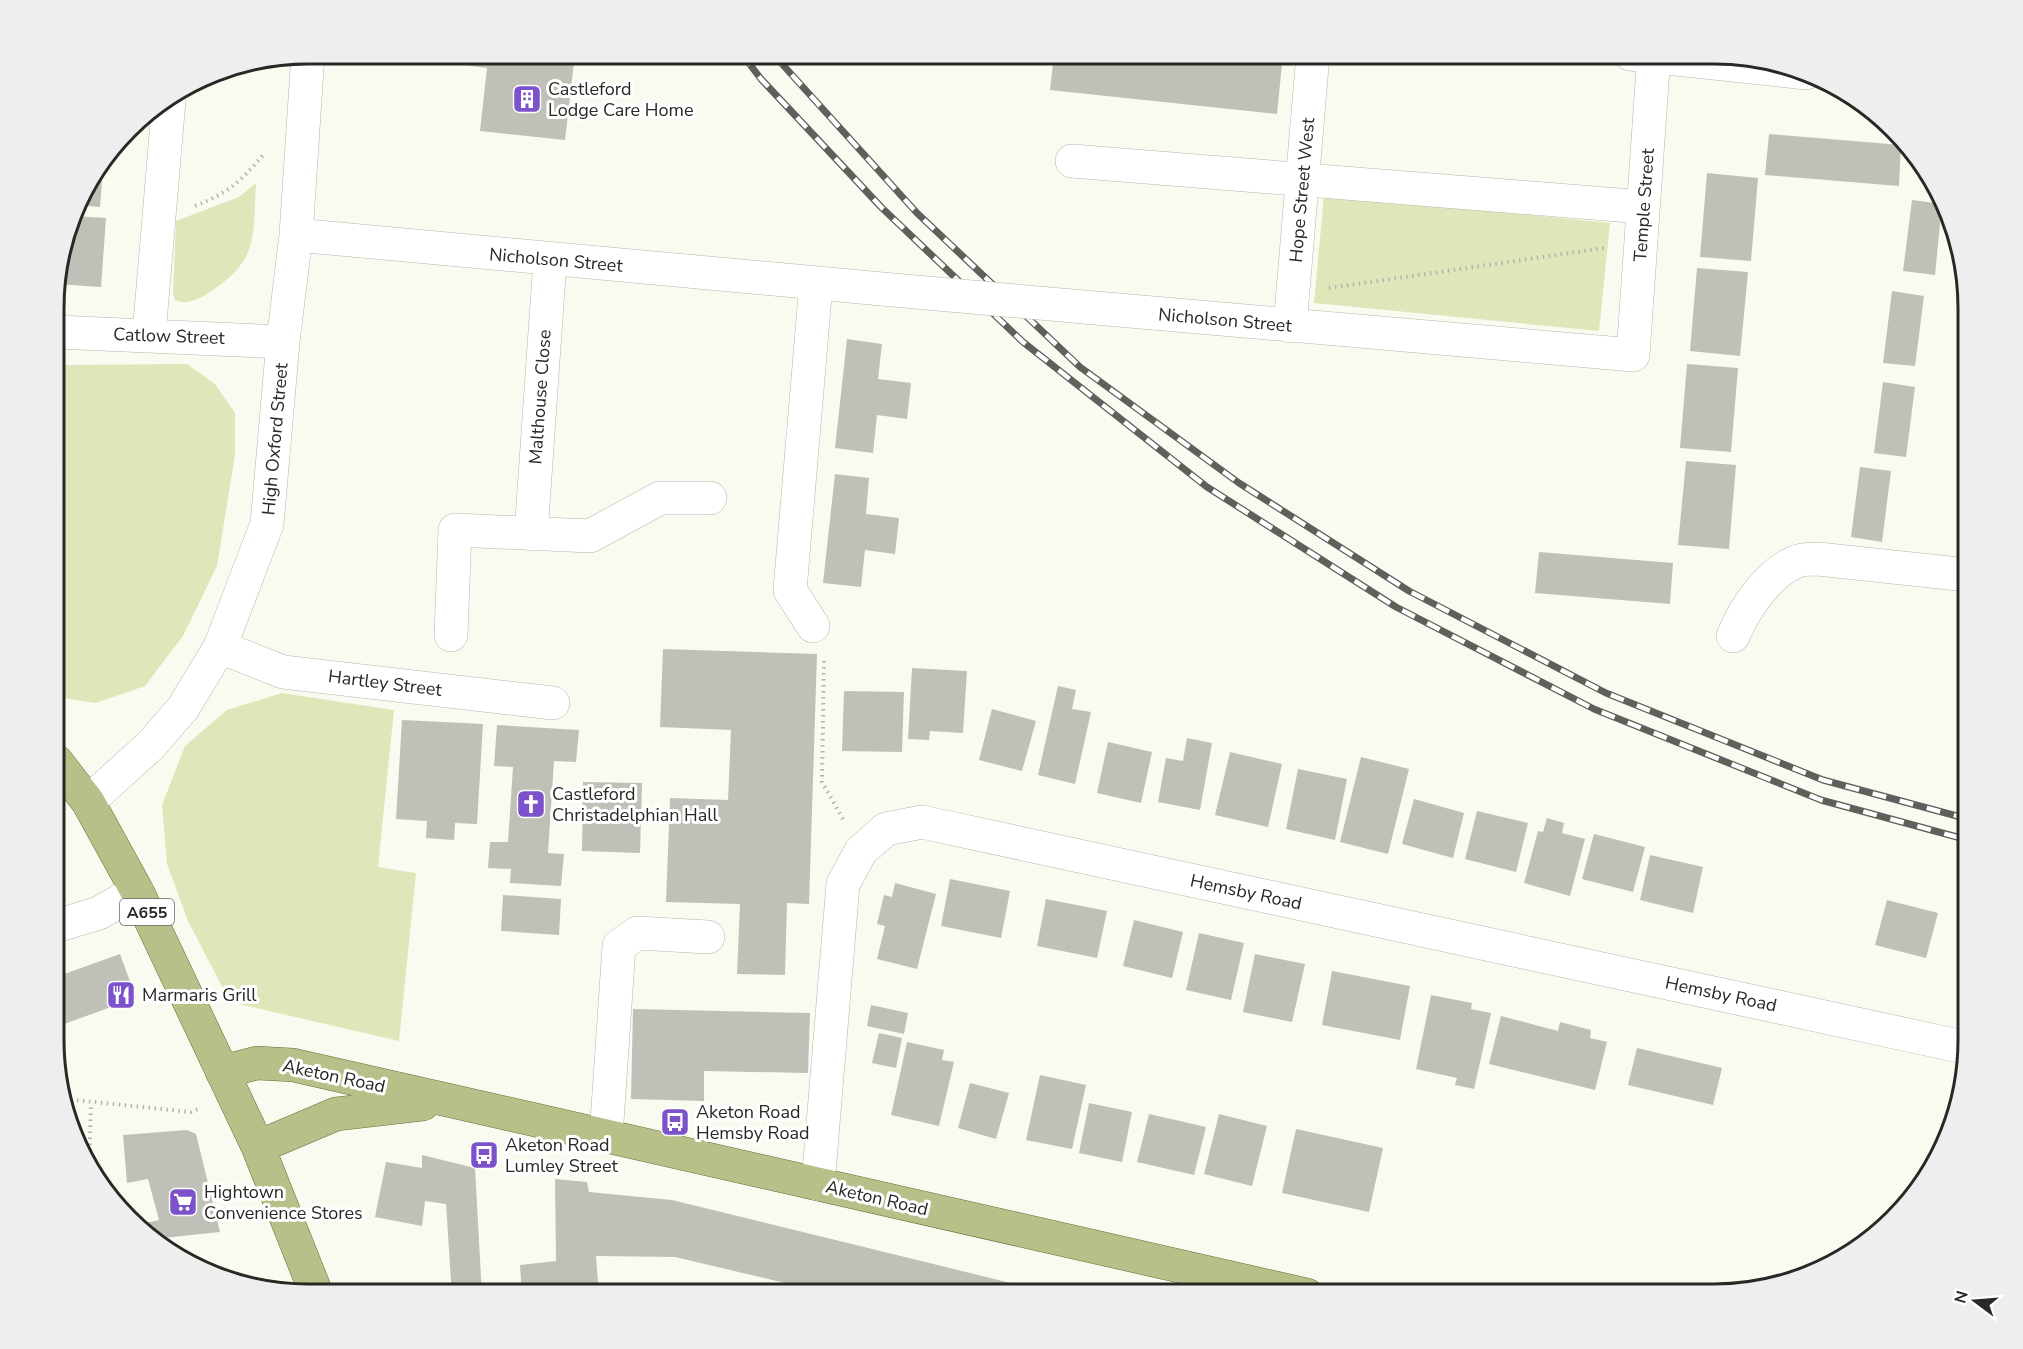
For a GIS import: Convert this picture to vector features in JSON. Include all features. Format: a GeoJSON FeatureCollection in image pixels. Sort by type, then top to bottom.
{"type":"FeatureCollection","features":[{"type":"Feature","properties":{"kind":"main road","name":"A655"},"geometry":{"type":"LineString","coordinates":[[64,771],[88,802],[137,891],[258,1147],[313,1285]]}},
{"type":"Feature","properties":{"kind":"main road","name":"Aketon Road"},"geometry":{"type":"LineString","coordinates":[[227,1083],[256,1063],[293,1065],[447,1102],[1262,1285]]}},
{"type":"Feature","properties":{"kind":"main road","name":"Aketon Road"},"geometry":{"type":"LineString","coordinates":[[258,1147],[336,1114],[447,1102]]}},
{"type":"Feature","properties":{"kind":"street","name":"High Oxford Street"},"geometry":{"type":"LineString","coordinates":[[88,802],[152,745],[183,708],[220,647],[267,524],[283,342],[296,235],[307,64]]}},
{"type":"Feature","properties":{"kind":"street","name":"Hope Street West"},"geometry":{"type":"LineString","coordinates":[[1292,310],[1312,64]]}},
{"type":"Feature","properties":{"kind":"street","name":"Temple Street"},"geometry":{"type":"LineString","coordinates":[[1633,355],[1643,207],[1646,64]]}},
{"type":"Feature","properties":{"kind":"street"},"geometry":{"type":"LineString","coordinates":[[149,334],[168,109]]}},
{"type":"Feature","properties":{"kind":"street"},"geometry":{"type":"LineString","coordinates":[[1072,161],[1643,207]]}},
{"type":"Feature","properties":{"kind":"street","name":"Nicholson Street"},"geometry":{"type":"LineString","coordinates":[[296,235],[1084,307],[1292,310],[1633,355]]}},
{"type":"Feature","properties":{"kind":"street","name":"Malthouse Close"},"geometry":{"type":"LineString","coordinates":[[531,534],[550,260]]}},
{"type":"Feature","properties":{"kind":"street"},"geometry":{"type":"LineString","coordinates":[[813,626],[790,590],[816,284]]}},
{"type":"Feature","properties":{"kind":"street","name":"Catlow Street"},"geometry":{"type":"LineString","coordinates":[[64,332],[149,334],[283,342]]}},
{"type":"Feature","properties":{"kind":"street"},"geometry":{"type":"LineString","coordinates":[[451,635],[455,530],[590,536],[660,498],[710,498]]}},
{"type":"Feature","properties":{"kind":"street"},"geometry":{"type":"LineString","coordinates":[[1733,636],[1742,615],[1773,576],[1796,561],[1818,559],[1958,574]]}},
{"type":"Feature","properties":{"kind":"street","name":"Hartley Street"},"geometry":{"type":"LineString","coordinates":[[220,647],[283,672],[553,703]]}},
{"type":"Feature","properties":{"kind":"street","name":"Hemsby Road"},"geometry":{"type":"LineString","coordinates":[[818,1184],[843,884],[861,851],[886,829],[922,822],[1958,1046]]}},
{"type":"Feature","properties":{"kind":"street"},"geometry":{"type":"LineString","coordinates":[[64,924],[99,913],[137,891]]}},
{"type":"Feature","properties":{"kind":"street"},"geometry":{"type":"LineString","coordinates":[[606,1137],[618,946],[637,933],[708,937]]}},
{"type":"Feature","properties":{"kind":"path"},"geometry":{"type":"LineString","coordinates":[[158,220],[222,195],[240,182],[266,152]]}},
{"type":"Feature","properties":{"kind":"path"},"geometry":{"type":"LineString","coordinates":[[1292,310],[1641,242]]}},
{"type":"Feature","properties":{"kind":"path"},"geometry":{"type":"LineString","coordinates":[[813,626],[824,644],[822,782],[861,851]]}},
{"type":"Feature","properties":{"kind":"path"},"geometry":{"type":"LineString","coordinates":[[72,1100],[191,1112],[227,1083]]}},
{"type":"Feature","properties":{"kind":"path"},"geometry":{"type":"LineString","coordinates":[[90,1148],[92,1103]]}},
{"type":"Feature","properties":{"kind":"green space"},"geometry":{"type":"Polygon","coordinates":[[[256,183],[253,233],[245,258],[226,280],[210,292],[189,302],[175,300],[173,294],[176,221],[239,197],[256,183]]]}},
{"type":"Feature","properties":{"kind":"green space"},"geometry":{"type":"Polygon","coordinates":[[[1324,195],[1610,223],[1599,331],[1314,303],[1324,195]]]}},
{"type":"Feature","properties":{"kind":"green space"},"geometry":{"type":"Polygon","coordinates":[[[187,364],[215,384],[235,413],[235,455],[217,566],[183,636],[145,686],[96,703],[64,698],[64,365],[187,364]]]}},
{"type":"Feature","properties":{"kind":"green space"},"geometry":{"type":"Polygon","coordinates":[[[282,693],[394,710],[378,867],[416,873],[399,1041],[230,1002],[188,921],[167,864],[162,805],[185,746],[227,710],[282,693]]]}},
{"type":"Feature","properties":{"kind":"building","name":"Castleford Lodge Care Home"},"geometry":{"type":"Polygon","coordinates":[[[457,64],[574,64],[565,140],[480,131],[487,68],[457,64]]]}},
{"type":"Feature","properties":{"kind":"building"},"geometry":{"type":"Polygon","coordinates":[[[1053,64],[1282,64],[1277,114],[1050,90],[1053,64]]]}},
{"type":"Feature","properties":{"kind":"building"},"geometry":{"type":"Polygon","coordinates":[[[1769,134],[1895,144],[1901,151],[1899,186],[1765,175],[1769,134]]]}},
{"type":"Feature","properties":{"kind":"building"},"geometry":{"type":"Polygon","coordinates":[[[1707,173],[1758,178],[1751,261],[1700,257],[1707,173]]]}},
{"type":"Feature","properties":{"kind":"building"},"geometry":{"type":"Polygon","coordinates":[[[102,179],[100,207],[88,206],[102,179]]]}},
{"type":"Feature","properties":{"kind":"building"},"geometry":{"type":"Polygon","coordinates":[[[1912,200],[1934,203],[1941,217],[1935,275],[1903,271],[1912,200]]]}},
{"type":"Feature","properties":{"kind":"building"},"geometry":{"type":"Polygon","coordinates":[[[82,217],[106,218],[101,287],[66,285],[69,261],[82,217]]]}},
{"type":"Feature","properties":{"kind":"building"},"geometry":{"type":"Polygon","coordinates":[[[1697,268],[1748,272],[1740,356],[1690,351],[1697,268]]]}},
{"type":"Feature","properties":{"kind":"building"},"geometry":{"type":"Polygon","coordinates":[[[1892,291],[1924,296],[1915,366],[1883,363],[1892,291]]]}},
{"type":"Feature","properties":{"kind":"building"},"geometry":{"type":"Polygon","coordinates":[[[847,339],[882,344],[878,379],[911,383],[907,419],[877,415],[873,453],[835,448],[847,339]]]}},
{"type":"Feature","properties":{"kind":"building"},"geometry":{"type":"Polygon","coordinates":[[[1687,364],[1738,368],[1731,452],[1680,448],[1687,364]]]}},
{"type":"Feature","properties":{"kind":"building"},"geometry":{"type":"Polygon","coordinates":[[[1883,382],[1915,387],[1906,457],[1874,453],[1883,382]]]}},
{"type":"Feature","properties":{"kind":"building"},"geometry":{"type":"Polygon","coordinates":[[[1686,461],[1736,465],[1729,549],[1678,545],[1686,461]]]}},
{"type":"Feature","properties":{"kind":"building"},"geometry":{"type":"Polygon","coordinates":[[[1860,467],[1891,471],[1882,542],[1851,537],[1860,467]]]}},
{"type":"Feature","properties":{"kind":"building"},"geometry":{"type":"Polygon","coordinates":[[[835,474],[869,478],[866,514],[899,518],[895,554],[865,550],[861,587],[823,583],[835,474]]]}},
{"type":"Feature","properties":{"kind":"building"},"geometry":{"type":"Polygon","coordinates":[[[1539,552],[1673,563],[1670,604],[1535,593],[1539,552]]]}},
{"type":"Feature","properties":{"kind":"building"},"geometry":{"type":"Polygon","coordinates":[[[663,649],[817,654],[809,904],[787,903],[785,975],[737,974],[740,904],[666,902],[670,798],[728,800],[731,730],[660,727],[663,649]]]}},
{"type":"Feature","properties":{"kind":"building"},"geometry":{"type":"Polygon","coordinates":[[[912,668],[967,671],[963,733],[930,731],[929,740],[908,739],[912,668]]]}},
{"type":"Feature","properties":{"kind":"building"},"geometry":{"type":"Polygon","coordinates":[[[1058,686],[1076,690],[1072,709],[1091,712],[1075,784],[1038,775],[1058,686]]]}},
{"type":"Feature","properties":{"kind":"building"},"geometry":{"type":"Polygon","coordinates":[[[844,691],[904,692],[902,752],[842,751],[844,691]]]}},
{"type":"Feature","properties":{"kind":"building"},"geometry":{"type":"Polygon","coordinates":[[[992,709],[1036,721],[1022,771],[979,760],[992,709]]]}},
{"type":"Feature","properties":{"kind":"building"},"geometry":{"type":"Polygon","coordinates":[[[402,720],[483,724],[477,824],[455,823],[454,840],[426,838],[427,821],[396,819],[402,720]]]}},
{"type":"Feature","properties":{"kind":"building","name":"Castleford Christadelphian Hall"},"geometry":{"type":"Polygon","coordinates":[[[497,725],[579,730],[576,762],[554,761],[548,853],[564,854],[561,886],[510,883],[511,869],[488,868],[490,842],[508,842],[513,767],[494,766],[497,725]]]}},
{"type":"Feature","properties":{"kind":"building"},"geometry":{"type":"Polygon","coordinates":[[[1187,738],[1212,743],[1200,810],[1158,802],[1166,758],[1183,761],[1187,738]]]}},
{"type":"Feature","properties":{"kind":"building"},"geometry":{"type":"Polygon","coordinates":[[[1108,742],[1152,752],[1141,803],[1097,793],[1108,742]]]}},
{"type":"Feature","properties":{"kind":"building"},"geometry":{"type":"Polygon","coordinates":[[[1230,752],[1282,764],[1268,827],[1215,815],[1230,752]]]}},
{"type":"Feature","properties":{"kind":"building"},"geometry":{"type":"Polygon","coordinates":[[[1361,757],[1409,769],[1388,854],[1340,842],[1361,757]]]}},
{"type":"Feature","properties":{"kind":"building"},"geometry":{"type":"Polygon","coordinates":[[[1298,769],[1347,779],[1335,840],[1286,829],[1298,769]]]}},
{"type":"Feature","properties":{"kind":"building"},"geometry":{"type":"Polygon","coordinates":[[[583,782],[642,783],[640,853],[582,851],[583,782]]]}},
{"type":"Feature","properties":{"kind":"building"},"geometry":{"type":"Polygon","coordinates":[[[1414,799],[1464,813],[1453,858],[1402,844],[1414,799]]]}},
{"type":"Feature","properties":{"kind":"building"},"geometry":{"type":"Polygon","coordinates":[[[1477,811],[1528,823],[1516,872],[1465,859],[1477,811]]]}},
{"type":"Feature","properties":{"kind":"building"},"geometry":{"type":"Polygon","coordinates":[[[1547,818],[1564,823],[1562,833],[1585,839],[1570,896],[1524,883],[1538,831],[1543,832],[1547,818]]]}},
{"type":"Feature","properties":{"kind":"building"},"geometry":{"type":"Polygon","coordinates":[[[1594,834],[1645,847],[1633,892],[1582,879],[1594,834]]]}},
{"type":"Feature","properties":{"kind":"building"},"geometry":{"type":"Polygon","coordinates":[[[1650,855],[1703,867],[1693,913],[1640,900],[1650,855]]]}},
{"type":"Feature","properties":{"kind":"building"},"geometry":{"type":"Polygon","coordinates":[[[950,879],[1010,891],[1001,938],[941,926],[950,879]]]}},
{"type":"Feature","properties":{"kind":"building"},"geometry":{"type":"Polygon","coordinates":[[[895,883],[936,894],[917,969],[877,959],[885,926],[877,924],[884,895],[892,897],[895,883]]]}},
{"type":"Feature","properties":{"kind":"building"},"geometry":{"type":"Polygon","coordinates":[[[503,895],[561,899],[559,935],[501,931],[503,895]]]}},
{"type":"Feature","properties":{"kind":"building"},"geometry":{"type":"Polygon","coordinates":[[[1046,899],[1107,911],[1097,958],[1037,946],[1046,899]]]}},
{"type":"Feature","properties":{"kind":"building"},"geometry":{"type":"Polygon","coordinates":[[[1887,900],[1938,913],[1926,958],[1875,945],[1887,900]]]}},
{"type":"Feature","properties":{"kind":"building"},"geometry":{"type":"Polygon","coordinates":[[[1134,920],[1183,932],[1172,978],[1123,966],[1134,920]]]}},
{"type":"Feature","properties":{"kind":"building"},"geometry":{"type":"Polygon","coordinates":[[[1199,933],[1244,943],[1231,1000],[1186,990],[1199,933]]]}},
{"type":"Feature","properties":{"kind":"building"},"geometry":{"type":"Polygon","coordinates":[[[120,954],[136,998],[64,1024],[64,974],[120,954]]]}},
{"type":"Feature","properties":{"kind":"building"},"geometry":{"type":"Polygon","coordinates":[[[1255,954],[1305,964],[1292,1022],[1243,1012],[1255,954]]]}},
{"type":"Feature","properties":{"kind":"building"},"geometry":{"type":"Polygon","coordinates":[[[1332,971],[1410,986],[1400,1040],[1322,1025],[1332,971]]]}},
{"type":"Feature","properties":{"kind":"building"},"geometry":{"type":"Polygon","coordinates":[[[1431,995],[1472,1003],[1471,1009],[1491,1013],[1474,1089],[1455,1085],[1457,1078],[1416,1069],[1431,995]]]}},
{"type":"Feature","properties":{"kind":"building"},"geometry":{"type":"Polygon","coordinates":[[[871,1005],[908,1013],[904,1034],[867,1026],[871,1005]]]}},
{"type":"Feature","properties":{"kind":"building"},"geometry":{"type":"Polygon","coordinates":[[[633,1009],[810,1013],[808,1073],[704,1071],[704,1101],[631,1099],[633,1009]]]}},
{"type":"Feature","properties":{"kind":"building"},"geometry":{"type":"Polygon","coordinates":[[[1501,1016],[1558,1031],[1560,1022],[1591,1030],[1590,1038],[1607,1042],[1595,1090],[1489,1064],[1501,1016]]]}},
{"type":"Feature","properties":{"kind":"building"},"geometry":{"type":"Polygon","coordinates":[[[879,1033],[902,1038],[896,1068],[872,1063],[879,1033]]]}},
{"type":"Feature","properties":{"kind":"building"},"geometry":{"type":"Polygon","coordinates":[[[907,1042],[944,1050],[942,1060],[954,1062],[939,1126],[891,1115],[907,1042]]]}},
{"type":"Feature","properties":{"kind":"building"},"geometry":{"type":"Polygon","coordinates":[[[1637,1048],[1722,1068],[1713,1105],[1628,1085],[1637,1048]]]}},
{"type":"Feature","properties":{"kind":"building"},"geometry":{"type":"Polygon","coordinates":[[[1040,1075],[1086,1085],[1072,1149],[1026,1140],[1040,1075]]]}},
{"type":"Feature","properties":{"kind":"building"},"geometry":{"type":"Polygon","coordinates":[[[970,1083],[1009,1093],[996,1139],[958,1128],[970,1083]]]}},
{"type":"Feature","properties":{"kind":"building"},"geometry":{"type":"Polygon","coordinates":[[[1089,1103],[1132,1112],[1122,1162],[1079,1153],[1089,1103]]]}},
{"type":"Feature","properties":{"kind":"building"},"geometry":{"type":"Polygon","coordinates":[[[1149,1114],[1206,1127],[1194,1175],[1137,1162],[1149,1114]]]}},
{"type":"Feature","properties":{"kind":"building"},"geometry":{"type":"Polygon","coordinates":[[[1219,1114],[1267,1126],[1252,1186],[1204,1174],[1219,1114]]]}},
{"type":"Feature","properties":{"kind":"building"},"geometry":{"type":"Polygon","coordinates":[[[1296,1129],[1383,1148],[1369,1212],[1282,1193],[1296,1129]]]}},
{"type":"Feature","properties":{"kind":"building","name":"Hightown Convenience Stores"},"geometry":{"type":"Polygon","coordinates":[[[187,1130],[196,1134],[220,1232],[165,1238],[147,1223],[159,1220],[148,1179],[127,1183],[123,1135],[187,1130]]]}},
{"type":"Feature","properties":{"kind":"building"},"geometry":{"type":"Polygon","coordinates":[[[422,1155],[475,1168],[481,1285],[451,1285],[446,1204],[425,1201],[422,1226],[375,1217],[386,1162],[422,1168],[422,1155]]]}},
{"type":"Feature","properties":{"kind":"building"},"geometry":{"type":"Polygon","coordinates":[[[555,1179],[587,1182],[589,1192],[672,1200],[1019,1285],[794,1285],[675,1257],[596,1256],[598,1285],[521,1285],[520,1265],[556,1261],[555,1179]]]}},
{"type":"Feature","properties":{"kind":"railway"},"geometry":{"type":"LineString","coordinates":[[750,64],[882,208],[1023,342],[1207,487],[1396,607],[1594,709],[1821,800],[1958,837]]}},
{"type":"Feature","properties":{"kind":"railway"},"geometry":{"type":"LineString","coordinates":[[782,64],[917,213],[1080,367],[1239,483],[1409,591],[1606,693],[1823,780],[1958,816]]}},
{"type":"Feature","properties":{"kind":"place","name":"Castleford Lodge Care Home"},"geometry":{"type":"Point","coordinates":[527,99]}},
{"type":"Feature","properties":{"kind":"place","name":"Castleford Christadelphian Hall"},"geometry":{"type":"Point","coordinates":[531,804]}},
{"type":"Feature","properties":{"kind":"place","name":"Marmaris Grill"},"geometry":{"type":"Point","coordinates":[121,995]}},
{"type":"Feature","properties":{"kind":"place","name":"Aketon Road Hemsby Road"},"geometry":{"type":"Point","coordinates":[675,1122]}},
{"type":"Feature","properties":{"kind":"place","name":"Aketon Road Lumley Street"},"geometry":{"type":"Point","coordinates":[484,1155]}},
{"type":"Feature","properties":{"kind":"place","name":"Hightown Convenience Stores"},"geometry":{"type":"Point","coordinates":[183,1202]}}]}
